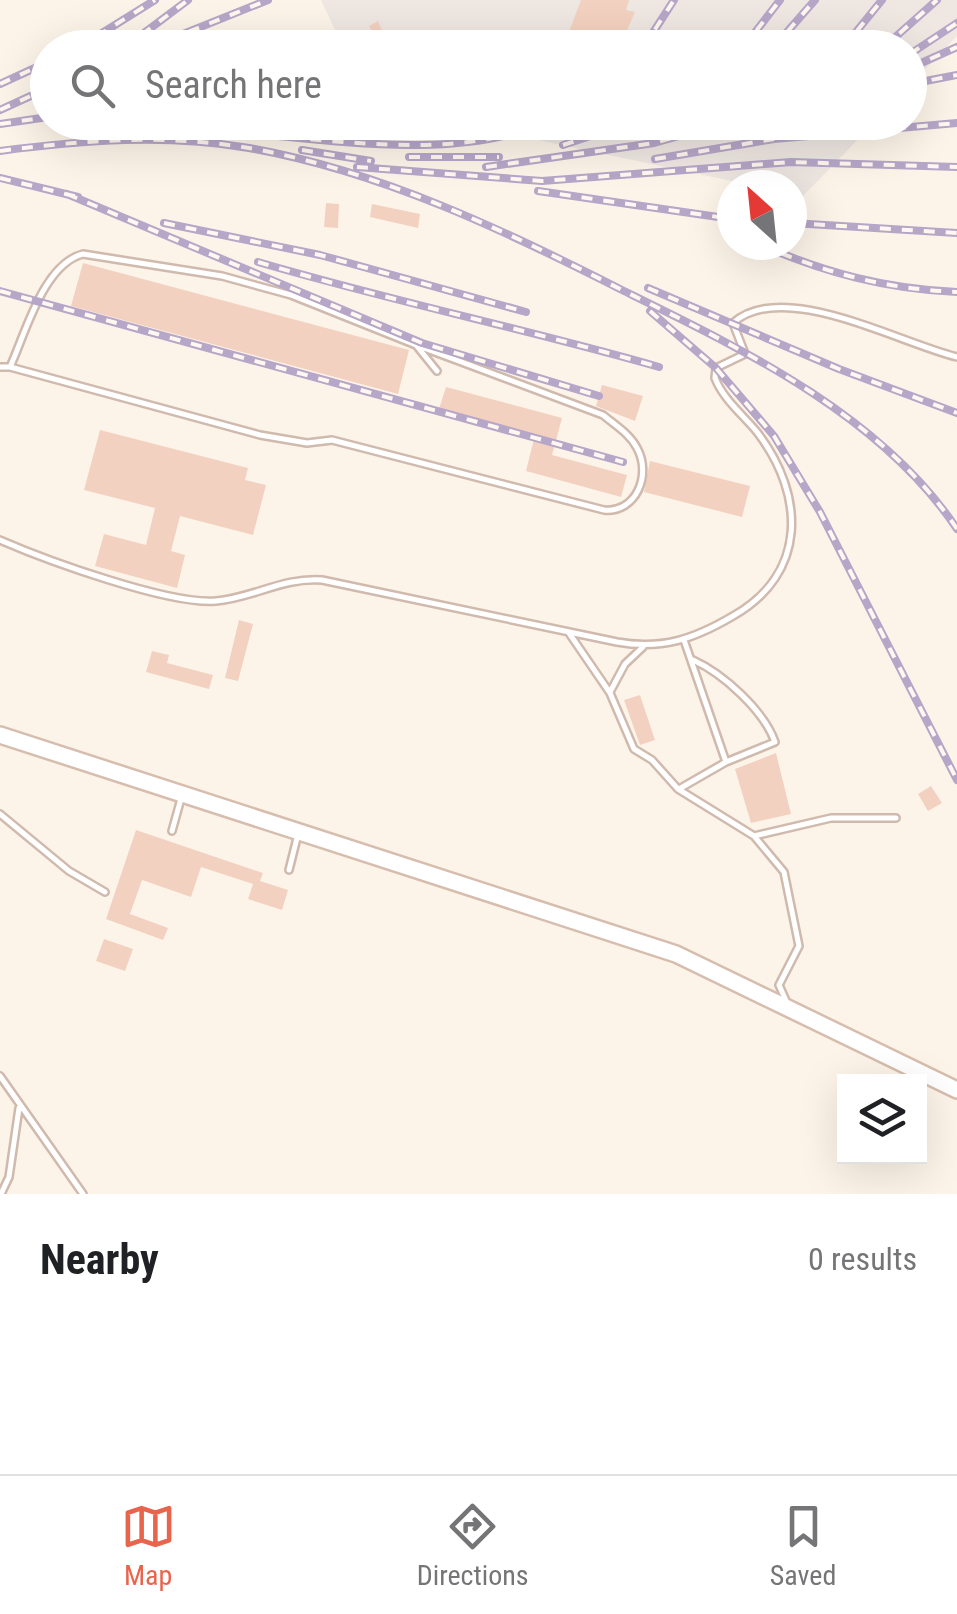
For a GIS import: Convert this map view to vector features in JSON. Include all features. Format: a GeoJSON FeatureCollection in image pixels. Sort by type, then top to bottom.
{"type":"FeatureCollection","features":[{"type":"Feature","properties":{"kind":"main road"},"geometry":{"type":"LineString","coordinates":[[0,735],[676,954],[957,1090]]}},
{"type":"Feature","properties":{"kind":"lane"},"geometry":{"type":"LineString","coordinates":[[0,367],[260,435],[307,443],[332,440],[604,510],[618,512],[630,504],[640,486],[643,464],[625,432],[603,415],[291,296],[222,276],[83,254],[70,258],[46,288],[10,367]]}},
{"type":"Feature","properties":{"kind":"lane"},"geometry":{"type":"LineString","coordinates":[[0,540],[172,596],[217,601],[285,580],[322,580],[643,647],[684,640],[745,610],[771,589],[792,537],[792,511],[778,463],[715,378],[716,368],[745,354],[734,324],[758,308],[795,307],[957,357]]}},
{"type":"Feature","properties":{"kind":"lane"},"geometry":{"type":"LineString","coordinates":[[416,344],[437,371]]}},
{"type":"Feature","properties":{"kind":"lane"},"geometry":{"type":"LineString","coordinates":[[567,631],[610,693],[634,749],[652,760],[678,789],[754,836],[784,872],[799,946],[779,985],[788,1006]]}},
{"type":"Feature","properties":{"kind":"lane"},"geometry":{"type":"LineString","coordinates":[[684,640],[726,762]]}},
{"type":"Feature","properties":{"kind":"lane"},"geometry":{"type":"LineString","coordinates":[[610,693],[625,664],[643,647]]}},
{"type":"Feature","properties":{"kind":"lane"},"geometry":{"type":"LineString","coordinates":[[678,789],[726,762],[775,742],[769,724],[728,682],[692,660]]}},
{"type":"Feature","properties":{"kind":"lane"},"geometry":{"type":"LineString","coordinates":[[172,831],[182,792]]}},
{"type":"Feature","properties":{"kind":"lane"},"geometry":{"type":"LineString","coordinates":[[0,814],[69,871],[105,892]]}},
{"type":"Feature","properties":{"kind":"lane"},"geometry":{"type":"LineString","coordinates":[[754,836],[831,818],[896,818]]}},
{"type":"Feature","properties":{"kind":"lane"},"geometry":{"type":"LineString","coordinates":[[289,870],[299,831]]}},
{"type":"Feature","properties":{"kind":"lane"},"geometry":{"type":"LineString","coordinates":[[0,1076],[83,1194]]}},
{"type":"Feature","properties":{"kind":"lane"},"geometry":{"type":"LineString","coordinates":[[1,1194],[8,1177],[19,1105]]}},
{"type":"Feature","properties":{"kind":"shaded area"},"geometry":{"type":"Polygon","coordinates":[[[321,0],[957,0],[957,36],[927,67],[927,30],[335,30],[321,0]]]}},
{"type":"Feature","properties":{"kind":"shaded area"},"geometry":{"type":"Polygon","coordinates":[[[538,140],[857,140],[807,192],[807,170],[717,170],[717,178],[538,140]]]}},
{"type":"Feature","properties":{"kind":"building"},"geometry":{"type":"Polygon","coordinates":[[[581,0],[629,0],[626,10],[635,12],[627,30],[570,30],[581,0]]]}},
{"type":"Feature","properties":{"kind":"building"},"geometry":{"type":"Polygon","coordinates":[[[378,21],[382,30],[371,30],[369,26],[378,21]]]}},
{"type":"Feature","properties":{"kind":"building"},"geometry":{"type":"Polygon","coordinates":[[[326,203],[339,204],[338,228],[324,227],[326,203]]]}},
{"type":"Feature","properties":{"kind":"building"},"geometry":{"type":"Polygon","coordinates":[[[372,204],[420,214],[418,228],[370,217],[372,204]]]}},
{"type":"Feature","properties":{"kind":"building"},"geometry":{"type":"Polygon","coordinates":[[[83,263],[409,350],[398,394],[71,306],[83,263]]]}},
{"type":"Feature","properties":{"kind":"building"},"geometry":{"type":"Polygon","coordinates":[[[602,385],[643,396],[635,421],[596,406],[602,385]]]}},
{"type":"Feature","properties":{"kind":"building"},"geometry":{"type":"Polygon","coordinates":[[[446,387],[562,418],[552,455],[627,475],[621,497],[526,471],[535,435],[439,409],[446,387]]]}},
{"type":"Feature","properties":{"kind":"building"},"geometry":{"type":"Polygon","coordinates":[[[100,430],[248,468],[245,480],[266,485],[253,535],[180,516],[171,551],[185,555],[177,588],[95,566],[104,534],[146,545],[155,508],[84,490],[100,430]]]}},
{"type":"Feature","properties":{"kind":"building"},"geometry":{"type":"Polygon","coordinates":[[[650,461],[750,486],[742,517],[644,492],[650,461]]]}},
{"type":"Feature","properties":{"kind":"building"},"geometry":{"type":"Polygon","coordinates":[[[239,620],[253,624],[238,681],[225,678],[239,620]]]}},
{"type":"Feature","properties":{"kind":"building"},"geometry":{"type":"Polygon","coordinates":[[[152,651],[169,655],[167,663],[213,675],[209,689],[146,672],[152,651]]]}},
{"type":"Feature","properties":{"kind":"building"},"geometry":{"type":"Polygon","coordinates":[[[640,695],[655,740],[640,745],[624,700],[640,695]]]}},
{"type":"Feature","properties":{"kind":"building"},"geometry":{"type":"Polygon","coordinates":[[[776,753],[791,814],[751,823],[735,769],[776,753]]]}},
{"type":"Feature","properties":{"kind":"building"},"geometry":{"type":"Polygon","coordinates":[[[931,786],[942,803],[928,811],[918,794],[931,786]]]}},
{"type":"Feature","properties":{"kind":"building"},"geometry":{"type":"Polygon","coordinates":[[[136,830],[263,873],[260,881],[288,890],[282,910],[248,899],[253,884],[201,867],[191,897],[142,880],[130,914],[168,928],[163,940],[106,919],[136,830]]]}},
{"type":"Feature","properties":{"kind":"building"},"geometry":{"type":"Polygon","coordinates":[[[104,939],[133,949],[125,971],[96,961],[104,939]]]}},
{"type":"Feature","properties":{"kind":"railway"},"geometry":{"type":"LineString","coordinates":[[107,30],[155,0]]}},
{"type":"Feature","properties":{"kind":"railway"},"geometry":{"type":"LineString","coordinates":[[148,30],[188,0]]}},
{"type":"Feature","properties":{"kind":"railway"},"geometry":{"type":"LineString","coordinates":[[193,30],[268,0]]}},
{"type":"Feature","properties":{"kind":"railway"},"geometry":{"type":"LineString","coordinates":[[655,30],[674,0]]}},
{"type":"Feature","properties":{"kind":"railway"},"geometry":{"type":"LineString","coordinates":[[757,30],[780,0]]}},
{"type":"Feature","properties":{"kind":"railway"},"geometry":{"type":"LineString","coordinates":[[789,30],[815,0]]}},
{"type":"Feature","properties":{"kind":"railway"},"geometry":{"type":"LineString","coordinates":[[858,30],[882,0]]}},
{"type":"Feature","properties":{"kind":"railway"},"geometry":{"type":"LineString","coordinates":[[903,30],[937,0]]}},
{"type":"Feature","properties":{"kind":"railway"},"geometry":{"type":"LineString","coordinates":[[927,43],[957,23]]}},
{"type":"Feature","properties":{"kind":"railway"},"geometry":{"type":"LineString","coordinates":[[927,60],[957,47]]}},
{"type":"Feature","properties":{"kind":"railway"},"geometry":{"type":"LineString","coordinates":[[0,84],[30,70]]}},
{"type":"Feature","properties":{"kind":"railway"},"geometry":{"type":"LineString","coordinates":[[927,81],[957,75]]}},
{"type":"Feature","properties":{"kind":"railway"},"geometry":{"type":"LineString","coordinates":[[0,110],[30,96]]}},
{"type":"Feature","properties":{"kind":"railway"},"geometry":{"type":"LineString","coordinates":[[0,124],[30,120]]}},
{"type":"Feature","properties":{"kind":"railway"},"geometry":{"type":"LineString","coordinates":[[927,126],[957,123]]}},
{"type":"Feature","properties":{"kind":"railway"},"geometry":{"type":"LineString","coordinates":[[0,151],[124,140],[218,144],[346,171],[440,205],[668,313],[806,389],[889,452],[926,488],[957,529]]}},
{"type":"Feature","properties":{"kind":"railway"},"geometry":{"type":"LineString","coordinates":[[321,140],[429,145],[481,140]]}},
{"type":"Feature","properties":{"kind":"railway"},"geometry":{"type":"LineString","coordinates":[[563,145],[578,140]]}},
{"type":"Feature","properties":{"kind":"railway"},"geometry":{"type":"LineString","coordinates":[[486,167],[665,140]]}},
{"type":"Feature","properties":{"kind":"railway"},"geometry":{"type":"LineString","coordinates":[[655,159],[768,140]]}},
{"type":"Feature","properties":{"kind":"railway"},"geometry":{"type":"LineString","coordinates":[[302,150],[371,161]]}},
{"type":"Feature","properties":{"kind":"railway"},"geometry":{"type":"LineString","coordinates":[[409,157],[499,157]]}},
{"type":"Feature","properties":{"kind":"railway"},"geometry":{"type":"LineString","coordinates":[[357,167],[542,181],[791,162],[957,167]]}},
{"type":"Feature","properties":{"kind":"railway"},"geometry":{"type":"LineString","coordinates":[[0,178],[78,197]]}},
{"type":"Feature","properties":{"kind":"railway"},"geometry":{"type":"LineString","coordinates":[[538,191],[717,217]]}},
{"type":"Feature","properties":{"kind":"railway"},"geometry":{"type":"LineString","coordinates":[[67,194],[422,343],[599,396]]}},
{"type":"Feature","properties":{"kind":"railway"},"geometry":{"type":"LineString","coordinates":[[164,223],[320,255],[526,312]]}},
{"type":"Feature","properties":{"kind":"railway"},"geometry":{"type":"LineString","coordinates":[[807,224],[957,233]]}},
{"type":"Feature","properties":{"kind":"railway"},"geometry":{"type":"LineString","coordinates":[[799,260],[857,278],[957,292]]}},
{"type":"Feature","properties":{"kind":"railway"},"geometry":{"type":"LineString","coordinates":[[258,262],[659,367]]}},
{"type":"Feature","properties":{"kind":"railway"},"geometry":{"type":"LineString","coordinates":[[648,288],[839,369],[957,413]]}},
{"type":"Feature","properties":{"kind":"railway"},"geometry":{"type":"LineString","coordinates":[[0,291],[623,462]]}},
{"type":"Feature","properties":{"kind":"railway"},"geometry":{"type":"LineString","coordinates":[[650,311],[716,368],[774,436],[820,512],[957,780]]}}]}
